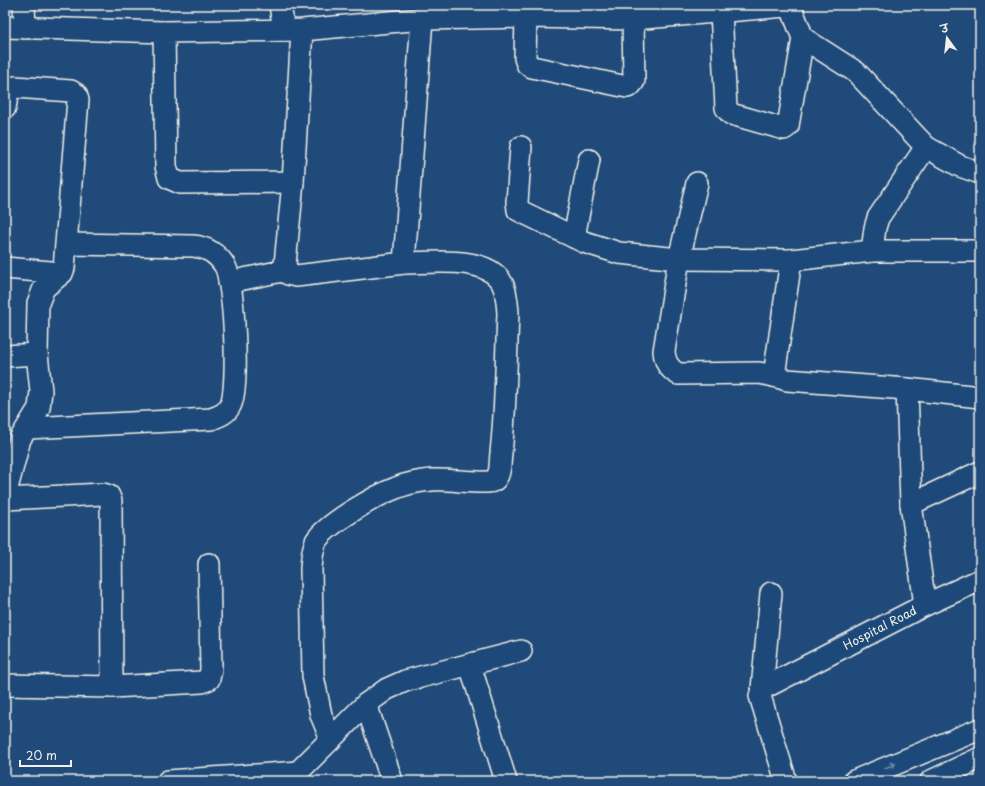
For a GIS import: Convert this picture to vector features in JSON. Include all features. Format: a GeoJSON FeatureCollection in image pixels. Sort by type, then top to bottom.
{"type":"FeatureCollection","features":[{"type":"Feature","properties":{"kind":"street"},"geometry":{"type":"LineString","coordinates":[[24,5],[15,27],[164,32],[293,30],[422,19],[526,17],[633,19],[721,11],[790,7],[803,38],[788,126],[784,129],[731,114],[726,108],[721,11]]}},
{"type":"Feature","properties":{"kind":"street"},"geometry":{"type":"LineString","coordinates":[[280,5],[293,30],[293,182],[285,264],[288,274],[296,276],[404,262],[467,263],[480,265],[494,272],[503,283],[507,298],[508,313],[502,439],[499,472],[497,478],[493,481],[487,482],[432,480],[416,482],[396,488],[373,499],[326,529],[316,541],[312,552],[311,568],[313,676],[321,715],[331,740]]}},
{"type":"Feature","properties":{"kind":"street"},"geometry":{"type":"LineString","coordinates":[[526,17],[525,58],[527,64],[532,67],[627,87],[633,84],[634,81],[633,19]]}},
{"type":"Feature","properties":{"kind":"street"},"geometry":{"type":"LineString","coordinates":[[404,262],[422,19]]}},
{"type":"Feature","properties":{"kind":"street"},"geometry":{"type":"LineString","coordinates":[[164,32],[166,166],[169,178],[180,183],[293,182]]}},
{"type":"Feature","properties":{"kind":"street"},"geometry":{"type":"LineString","coordinates":[[803,38],[856,72],[926,147],[960,166],[980,173]]}},
{"type":"Feature","properties":{"kind":"street"},"geometry":{"type":"LineString","coordinates":[[5,108],[8,91],[16,87],[71,92],[76,94],[78,100],[67,244],[62,273],[44,288],[38,303],[37,354],[41,391],[39,408],[20,439],[5,498],[103,494],[108,496],[111,501],[112,687]]}},
{"type":"Feature","properties":{"kind":"street"},"geometry":{"type":"LineString","coordinates":[[521,147],[516,202],[518,210],[574,237],[620,253],[679,259],[790,260],[872,251],[980,251]]}},
{"type":"Feature","properties":{"kind":"street"},"geometry":{"type":"LineString","coordinates":[[872,251],[878,218],[926,147]]}},
{"type":"Feature","properties":{"kind":"street"},"geometry":{"type":"LineString","coordinates":[[574,237],[589,160]]}},
{"type":"Feature","properties":{"kind":"street"},"geometry":{"type":"LineString","coordinates":[[697,182],[679,259],[664,351],[664,359],[672,370],[678,374],[759,373],[787,380],[908,388],[980,397]]}},
{"type":"Feature","properties":{"kind":"street"},"geometry":{"type":"LineString","coordinates":[[28,428],[211,420],[223,415],[231,406],[235,389],[234,342],[229,282],[225,267],[217,255],[200,246],[67,244]]}},
{"type":"Feature","properties":{"kind":"street"},"geometry":{"type":"LineString","coordinates":[[774,376],[790,260]]}},
{"type":"Feature","properties":{"kind":"street"},"geometry":{"type":"LineString","coordinates":[[5,268],[62,273]]}},
{"type":"Feature","properties":{"kind":"street"},"geometry":{"type":"LineString","coordinates":[[229,282],[287,270]]}},
{"type":"Feature","properties":{"kind":"street"},"geometry":{"type":"LineString","coordinates":[[5,356],[37,354]]}},
{"type":"Feature","properties":{"kind":"street","name":"Hospital Road"},"geometry":{"type":"LineString","coordinates":[[762,689],[925,605],[911,504],[908,388]]}},
{"type":"Feature","properties":{"kind":"street"},"geometry":{"type":"LineString","coordinates":[[911,504],[980,472]]}},
{"type":"Feature","properties":{"kind":"street"},"geometry":{"type":"LineString","coordinates":[[5,685],[112,687],[202,682],[209,679],[211,670],[209,564]]}},
{"type":"Feature","properties":{"kind":"street"},"geometry":{"type":"LineString","coordinates":[[925,605],[980,580]]}},
{"type":"Feature","properties":{"kind":"street"},"geometry":{"type":"LineString","coordinates":[[771,593],[762,689],[760,696],[786,781]]}},
{"type":"Feature","properties":{"kind":"street"},"geometry":{"type":"LineString","coordinates":[[168,781],[294,776],[366,704],[386,689],[405,681],[521,651]]}},
{"type":"Feature","properties":{"kind":"street"},"geometry":{"type":"LineString","coordinates":[[470,665],[506,781]]}},
{"type":"Feature","properties":{"kind":"street"},"geometry":{"type":"LineString","coordinates":[[366,704],[392,781]]}},
{"type":"Feature","properties":{"kind":"street"},"geometry":{"type":"LineString","coordinates":[[854,781],[980,729]]}},
{"type":"Feature","properties":{"kind":"street"},"geometry":{"type":"LineString","coordinates":[[930,781],[980,758]]}}]}
